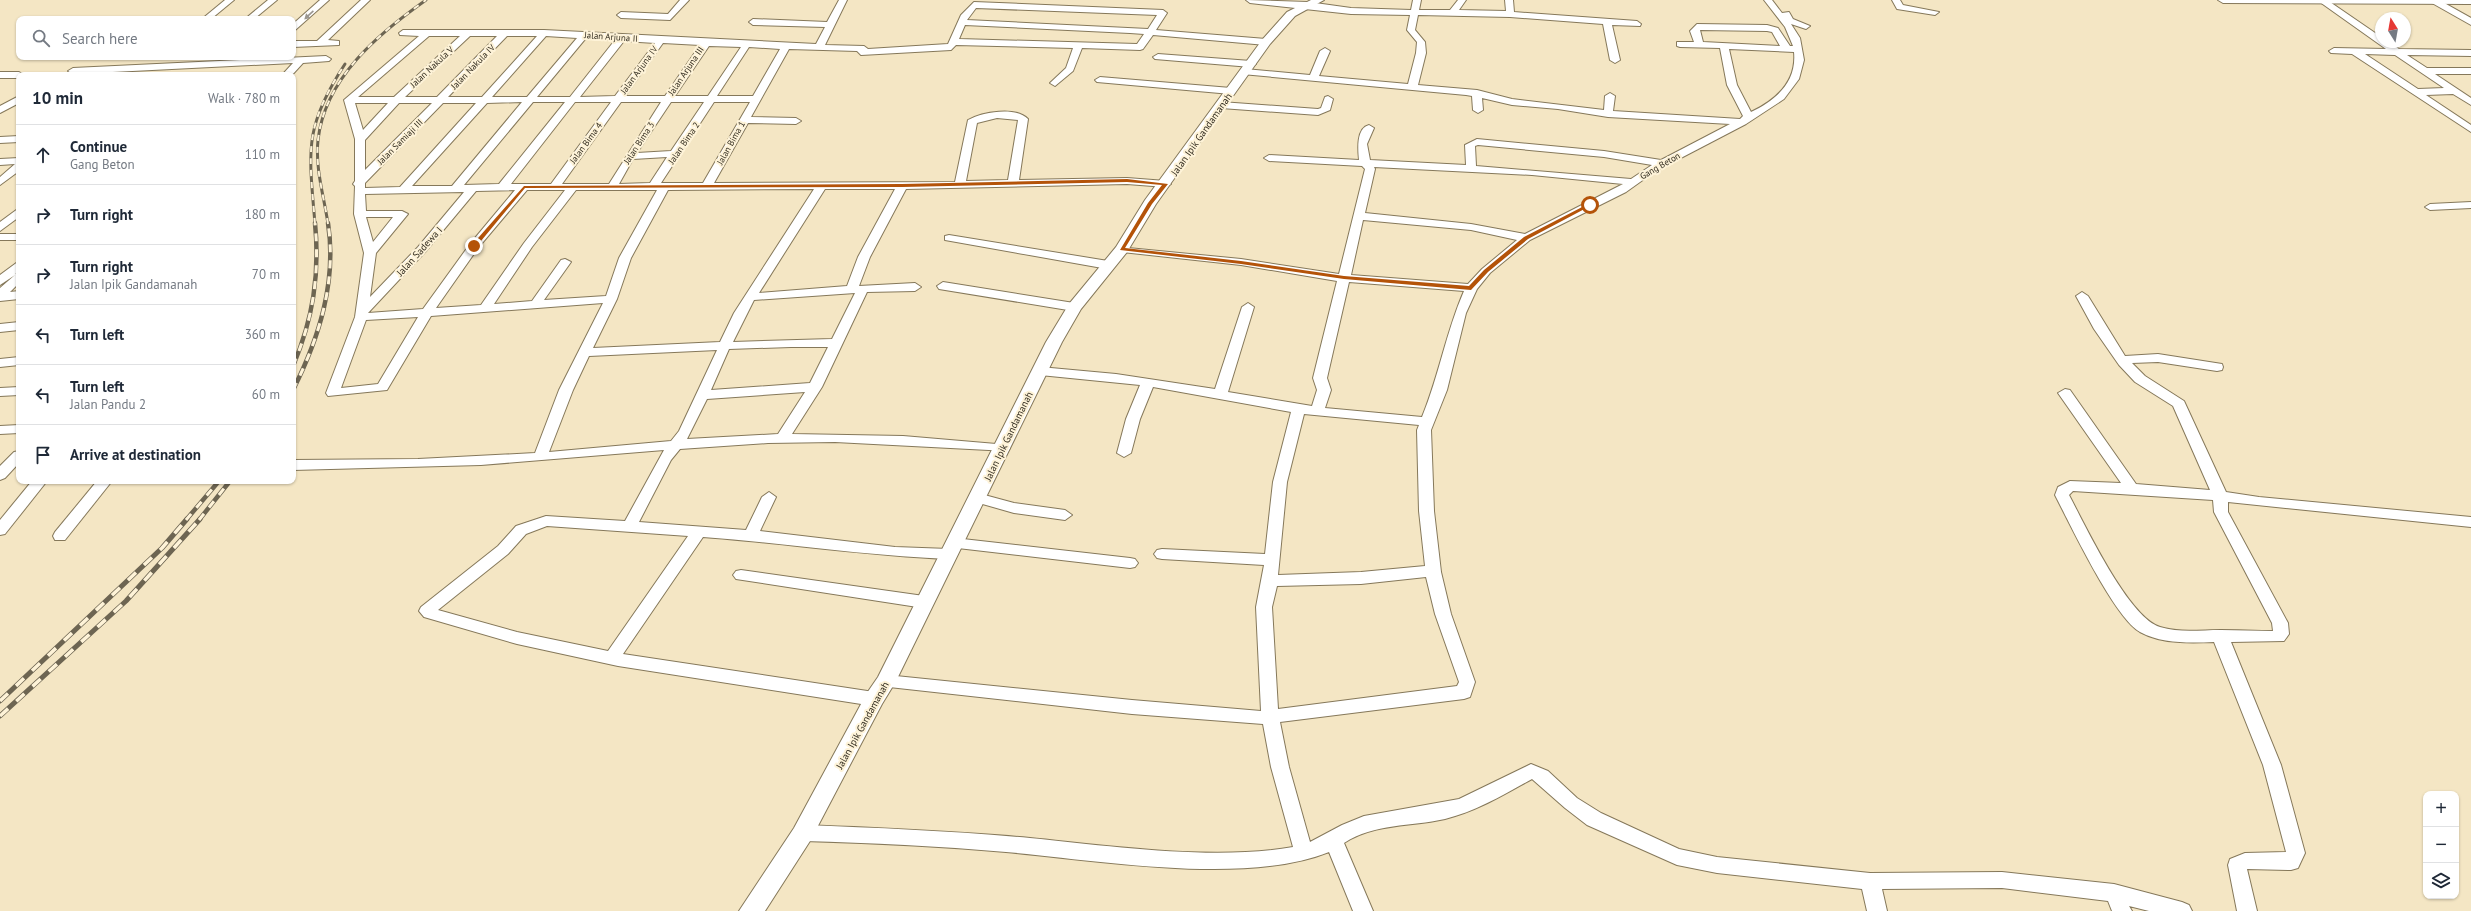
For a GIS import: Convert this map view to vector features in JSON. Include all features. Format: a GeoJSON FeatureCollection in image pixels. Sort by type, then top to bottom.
{"type":"FeatureCollection","features":[{"type":"Feature","properties":{"kind":"street"},"geometry":{"type":"LineString","coordinates":[[210,16],[230,0]]}},
{"type":"Feature","properties":{"kind":"street"},"geometry":{"type":"LineString","coordinates":[[253,16],[273,0]]}},
{"type":"Feature","properties":{"kind":"street"},"geometry":{"type":"LineString","coordinates":[[295,16],[314,0]]}},
{"type":"Feature","properties":{"kind":"street"},"geometry":{"type":"LineString","coordinates":[[296,26],[325,0]]}},
{"type":"Feature","properties":{"kind":"street"},"geometry":{"type":"LineString","coordinates":[[320,42],[366,0]]}},
{"type":"Feature","properties":{"kind":"street"},"geometry":{"type":"LineString","coordinates":[[621,15],[670,17],[685,0]]}},
{"type":"Feature","properties":{"kind":"street"},"geometry":{"type":"LineString","coordinates":[[819,47],[832,25],[843,0]]}},
{"type":"Feature","properties":{"kind":"street"},"geometry":{"type":"LineString","coordinates":[[1116,11],[1120,0]]}},
{"type":"Feature","properties":{"kind":"street"},"geometry":{"type":"LineString","coordinates":[[1250,0],[1310,4],[1351,11],[1510,14],[1637,24]]}},
{"type":"Feature","properties":{"kind":"street"},"geometry":{"type":"LineString","coordinates":[[1412,88],[1421,53],[1421,42],[1411,30],[1417,0]]}},
{"type":"Feature","properties":{"kind":"street"},"geometry":{"type":"LineString","coordinates":[[1454,12],[1462,0]]}},
{"type":"Feature","properties":{"kind":"street"},"geometry":{"type":"LineString","coordinates":[[1510,0],[1510,14]]}},
{"type":"Feature","properties":{"kind":"street","name":"Gang Beton"},"geometry":{"type":"LineString","coordinates":[[1270,718],[1464,692],[1467,682],[1437,592],[1433,571],[1426,484],[1424,430],[1440,390],[1460,313],[1471,288],[1486,271],[1526,238],[1622,190],[1650,170],[1664,164],[1770,106],[1790,88],[1800,66],[1801,58],[1788,25],[1768,0]]}},
{"type":"Feature","properties":{"kind":"street"},"geometry":{"type":"LineString","coordinates":[[1778,0],[1790,21],[1806,26]]}},
{"type":"Feature","properties":{"kind":"street"},"geometry":{"type":"LineString","coordinates":[[1896,0],[1900,7],[1935,12]]}},
{"type":"Feature","properties":{"kind":"street"},"geometry":{"type":"LineString","coordinates":[[2223,0],[2471,1]]}},
{"type":"Feature","properties":{"kind":"street"},"geometry":{"type":"LineString","coordinates":[[2321,0],[2375,37]]}},
{"type":"Feature","properties":{"kind":"street"},"geometry":{"type":"LineString","coordinates":[[2436,1],[2471,22]]}},
{"type":"Feature","properties":{"kind":"street"},"geometry":{"type":"LineString","coordinates":[[2456,1],[2471,13]]}},
{"type":"Feature","properties":{"kind":"street","name":"Jalan Ipik Gandamanah"},"geometry":{"type":"LineString","coordinates":[[751,911],[776,879],[804,833],[874,698],[886,681],[951,548],[1074,307],[1122,249],[1150,203],[1166,184],[1266,42],[1286,18],[1310,4]]}},
{"type":"Feature","properties":{"kind":"street"},"geometry":{"type":"LineString","coordinates":[[974,6],[1116,11],[1163,14],[1140,47],[954,42],[962,22],[970,8],[974,6]]}},
{"type":"Feature","properties":{"kind":"street"},"geometry":{"type":"LineString","coordinates":[[1056,45],[1067,26],[1076,16],[1078,10]]}},
{"type":"Feature","properties":{"kind":"street"},"geometry":{"type":"LineString","coordinates":[[1607,21],[1615,60]]}},
{"type":"Feature","properties":{"kind":"street"},"geometry":{"type":"LineString","coordinates":[[753,22],[832,25]]}},
{"type":"Feature","properties":{"kind":"street"},"geometry":{"type":"LineString","coordinates":[[962,22],[1150,31],[1266,42]]}},
{"type":"Feature","properties":{"kind":"street"},"geometry":{"type":"LineString","coordinates":[[1698,44],[1694,31],[1697,27],[1767,28],[1775,30],[1786,49]]}},
{"type":"Feature","properties":{"kind":"street","name":"Jalan Arjuna II"},"geometry":{"type":"LineString","coordinates":[[404,33],[544,34],[706,43],[864,48],[861,52],[949,48],[954,42]]}},
{"type":"Feature","properties":{"kind":"street","name":"Jalan Nakula V"},"geometry":{"type":"LineString","coordinates":[[360,139],[396,100],[468,33]]}},
{"type":"Feature","properties":{"kind":"street"},"geometry":{"type":"LineString","coordinates":[[350,100],[426,34]]}},
{"type":"Feature","properties":{"kind":"street","name":"Jalan Nakula IV"},"geometry":{"type":"LineString","coordinates":[[442,100],[505,34]]}},
{"type":"Feature","properties":{"kind":"street"},"geometry":{"type":"LineString","coordinates":[[404,189],[544,34]]}},
{"type":"Feature","properties":{"kind":"street"},"geometry":{"type":"LineString","coordinates":[[456,188],[583,36]]}},
{"type":"Feature","properties":{"kind":"street"},"geometry":{"type":"LineString","coordinates":[[503,187],[621,38]]}},
{"type":"Feature","properties":{"kind":"street","name":"Jalan Arjuna IV"},"geometry":{"type":"LineString","coordinates":[[617,100],[661,40]]}},
{"type":"Feature","properties":{"kind":"street"},"geometry":{"type":"LineString","coordinates":[[296,44],[320,42],[336,43]]}},
{"type":"Feature","properties":{"kind":"street","name":"Jalan Arjuna III"},"geometry":{"type":"LineString","coordinates":[[667,100],[706,43]]}},
{"type":"Feature","properties":{"kind":"street","name":"Jalan Bima 2"},"geometry":{"type":"LineString","coordinates":[[540,457],[566,390],[586,352],[610,299],[625,258],[659,187],[676,154],[747,44]]}},
{"type":"Feature","properties":{"kind":"street"},"geometry":{"type":"LineString","coordinates":[[1680,44],[1798,50]]}},
{"type":"Feature","properties":{"kind":"street"},"geometry":{"type":"LineString","coordinates":[[2459,45],[2471,53]]}},
{"type":"Feature","properties":{"kind":"street","name":"Jalan Bima 1"},"geometry":{"type":"LineString","coordinates":[[707,186],[786,46]]}},
{"type":"Feature","properties":{"kind":"street"},"geometry":{"type":"LineString","coordinates":[[1055,83],[1070,69],[1078,46]]}},
{"type":"Feature","properties":{"kind":"street"},"geometry":{"type":"LineString","coordinates":[[1158,56],[1313,78],[1477,93],[1512,102],[1558,106],[1608,114],[1745,119],[1732,85],[1724,46]]}},
{"type":"Feature","properties":{"kind":"street"},"geometry":{"type":"LineString","coordinates":[[2391,48],[2471,102]]}},
{"type":"Feature","properties":{"kind":"street"},"geometry":{"type":"LineString","coordinates":[[1313,78],[1325,51]]}},
{"type":"Feature","properties":{"kind":"street"},"geometry":{"type":"LineString","coordinates":[[2334,51],[2471,53]]}},
{"type":"Feature","properties":{"kind":"street"},"geometry":{"type":"LineString","coordinates":[[2354,51],[2471,129]]}},
{"type":"Feature","properties":{"kind":"street"},"geometry":{"type":"LineString","coordinates":[[74,71],[192,65],[246,60],[326,60]]}},
{"type":"Feature","properties":{"kind":"street"},"geometry":{"type":"LineString","coordinates":[[232,72],[246,60]]}},
{"type":"Feature","properties":{"kind":"street"},"geometry":{"type":"LineString","coordinates":[[246,72],[260,60]]}},
{"type":"Feature","properties":{"kind":"street"},"geometry":{"type":"LineString","coordinates":[[290,72],[300,61]]}},
{"type":"Feature","properties":{"kind":"street"},"geometry":{"type":"LineString","coordinates":[[184,72],[192,65]]}},
{"type":"Feature","properties":{"kind":"street"},"geometry":{"type":"LineString","coordinates":[[138,72],[145,67]]}},
{"type":"Feature","properties":{"kind":"street"},"geometry":{"type":"LineString","coordinates":[[2426,71],[2471,71]]}},
{"type":"Feature","properties":{"kind":"street"},"geometry":{"type":"LineString","coordinates":[[0,75],[16,75]]}},
{"type":"Feature","properties":{"kind":"street"},"geometry":{"type":"LineString","coordinates":[[1100,80],[1231,91]]}},
{"type":"Feature","properties":{"kind":"street"},"geometry":{"type":"LineString","coordinates":[[2415,92],[2454,91]]}},
{"type":"Feature","properties":{"kind":"street"},"geometry":{"type":"LineString","coordinates":[[1477,93],[1478,110]]}},
{"type":"Feature","properties":{"kind":"street"},"geometry":{"type":"LineString","coordinates":[[1608,114],[1610,96]]}},
{"type":"Feature","properties":{"kind":"street"},"geometry":{"type":"LineString","coordinates":[[350,100],[755,99]]}},
{"type":"Feature","properties":{"kind":"street"},"geometry":{"type":"LineString","coordinates":[[1221,106],[1318,112],[1325,110],[1328,99]]}},
{"type":"Feature","properties":{"kind":"street"},"geometry":{"type":"LineString","coordinates":[[350,100],[360,139],[358,188],[360,214],[370,253],[362,315],[332,393],[334,394],[382,387],[428,311],[474,246],[524,187]]}},
{"type":"Feature","properties":{"kind":"street","name":"Jalan Samiaji III"},"geometry":{"type":"LineString","coordinates":[[358,188],[442,100]]}},
{"type":"Feature","properties":{"kind":"street","name":"Jalan Bima 4"},"geometry":{"type":"LineString","coordinates":[[554,187],[617,100]]}},
{"type":"Feature","properties":{"kind":"street","name":"Jalan Bima 3"},"geometry":{"type":"LineString","coordinates":[[612,187],[630,156],[667,100]]}},
{"type":"Feature","properties":{"kind":"street"},"geometry":{"type":"LineString","coordinates":[[0,110],[16,101]]}},
{"type":"Feature","properties":{"kind":"street"},"geometry":{"type":"LineString","coordinates":[[960,184],[972,122],[979,117],[1009,115],[1020,116],[1023,119],[1013,184]]}},
{"type":"Feature","properties":{"kind":"street"},"geometry":{"type":"LineString","coordinates":[[2454,118],[2471,118]]}},
{"type":"Feature","properties":{"kind":"street"},"geometry":{"type":"LineString","coordinates":[[744,120],[796,121]]}},
{"type":"Feature","properties":{"kind":"street"},"geometry":{"type":"LineString","coordinates":[[1317,411],[1324,390],[1320,378],[1322,368],[1360,216],[1370,169],[1365,163],[1362,144],[1369,128]]}},
{"type":"Feature","properties":{"kind":"street"},"geometry":{"type":"LineString","coordinates":[[2,140],[16,131]]}},
{"type":"Feature","properties":{"kind":"street"},"geometry":{"type":"LineString","coordinates":[[2,140],[16,140]]}},
{"type":"Feature","properties":{"kind":"street"},"geometry":{"type":"LineString","coordinates":[[1471,170],[1470,146],[1477,142],[1604,154],[1664,164]]}},
{"type":"Feature","properties":{"kind":"street"},"geometry":{"type":"LineString","coordinates":[[4,162],[16,154]]}},
{"type":"Feature","properties":{"kind":"street"},"geometry":{"type":"LineString","coordinates":[[630,156],[676,154]]}},
{"type":"Feature","properties":{"kind":"street"},"geometry":{"type":"LineString","coordinates":[[1269,158],[1471,170],[1532,172],[1633,182]]}},
{"type":"Feature","properties":{"kind":"street"},"geometry":{"type":"LineString","coordinates":[[4,162],[16,161]]}},
{"type":"Feature","properties":{"kind":"street"},"geometry":{"type":"LineString","coordinates":[[0,182],[16,169]]}},
{"type":"Feature","properties":{"kind":"street"},"geometry":{"type":"LineString","coordinates":[[358,188],[404,189],[822,185],[902,186],[1127,180],[1166,184]]}},
{"type":"Feature","properties":{"kind":"street"},"geometry":{"type":"LineString","coordinates":[[630,526],[665,459],[684,432],[703,395],[722,347],[750,297],[822,185]]}},
{"type":"Feature","properties":{"kind":"street"},"geometry":{"type":"LineString","coordinates":[[781,440],[815,387],[838,344],[857,290],[864,257],[902,186]]}},
{"type":"Feature","properties":{"kind":"street"},"geometry":{"type":"LineString","coordinates":[[484,309],[528,245],[573,187]]}},
{"type":"Feature","properties":{"kind":"street","name":"Jalan Sadewa I"},"geometry":{"type":"LineString","coordinates":[[362,315],[422,249],[473,188]]}},
{"type":"Feature","properties":{"kind":"street"},"geometry":{"type":"LineString","coordinates":[[2430,207],[2471,205]]}},
{"type":"Feature","properties":{"kind":"street"},"geometry":{"type":"LineString","coordinates":[[360,214],[402,214],[370,253]]}},
{"type":"Feature","properties":{"kind":"street"},"geometry":{"type":"LineString","coordinates":[[0,228],[16,215]]}},
{"type":"Feature","properties":{"kind":"street"},"geometry":{"type":"LineString","coordinates":[[1360,216],[1480,229],[1526,238]]}},
{"type":"Feature","properties":{"kind":"street"},"geometry":{"type":"LineString","coordinates":[[0,237],[16,237]]}},
{"type":"Feature","properties":{"kind":"street"},"geometry":{"type":"LineString","coordinates":[[949,238],[1108,265]]}},
{"type":"Feature","properties":{"kind":"street"},"geometry":{"type":"LineString","coordinates":[[1122,249],[1241,262],[1344,278],[1471,288]]}},
{"type":"Feature","properties":{"kind":"street"},"geometry":{"type":"LineString","coordinates":[[535,305],[565,262]]}},
{"type":"Feature","properties":{"kind":"street"},"geometry":{"type":"LineString","coordinates":[[0,266],[16,269]]}},
{"type":"Feature","properties":{"kind":"street"},"geometry":{"type":"LineString","coordinates":[[0,281],[16,271]]}},
{"type":"Feature","properties":{"kind":"street"},"geometry":{"type":"LineString","coordinates":[[0,296],[16,273]]}},
{"type":"Feature","properties":{"kind":"street"},"geometry":{"type":"LineString","coordinates":[[943,286],[1074,307]]}},
{"type":"Feature","properties":{"kind":"street"},"geometry":{"type":"LineString","coordinates":[[750,297],[915,287]]}},
{"type":"Feature","properties":{"kind":"street"},"geometry":{"type":"LineString","coordinates":[[0,296],[16,295]]}},
{"type":"Feature","properties":{"kind":"street"},"geometry":{"type":"LineString","coordinates":[[2082,296],[2095,320],[2124,360],[2142,381],[2172,397],[2179,404],[2220,495],[2221,512],[2280,623],[2281,634],[2270,638],[2220,636],[2200,637],[2165,634],[2146,628],[2137,622],[2118,594],[2062,495],[2063,490],[2070,486],[2131,487],[2220,495],[2259,502],[2471,522]]}},
{"type":"Feature","properties":{"kind":"street"},"geometry":{"type":"LineString","coordinates":[[362,315],[484,309],[610,299]]}},
{"type":"Feature","properties":{"kind":"street"},"geometry":{"type":"LineString","coordinates":[[1220,396],[1248,307]]}},
{"type":"Feature","properties":{"kind":"street"},"geometry":{"type":"LineString","coordinates":[[0,328],[16,326]]}},
{"type":"Feature","properties":{"kind":"street"},"geometry":{"type":"LineString","coordinates":[[586,352],[791,343],[838,344]]}},
{"type":"Feature","properties":{"kind":"street"},"geometry":{"type":"LineString","coordinates":[[2124,360],[2158,358],[2217,367]]}},
{"type":"Feature","properties":{"kind":"street"},"geometry":{"type":"LineString","coordinates":[[0,363],[16,361]]}},
{"type":"Feature","properties":{"kind":"street"},"geometry":{"type":"LineString","coordinates":[[1040,371],[1186,388],[1220,396],[1298,410],[1427,422]]}},
{"type":"Feature","properties":{"kind":"street"},"geometry":{"type":"LineString","coordinates":[[1124,453],[1133,419],[1148,383]]}},
{"type":"Feature","properties":{"kind":"street"},"geometry":{"type":"LineString","coordinates":[[703,395],[815,387]]}},
{"type":"Feature","properties":{"kind":"street"},"geometry":{"type":"LineString","coordinates":[[0,392],[16,391]]}},
{"type":"Feature","properties":{"kind":"street"},"geometry":{"type":"LineString","coordinates":[[2065,393],[2131,487]]}},
{"type":"Feature","properties":{"kind":"street"},"geometry":{"type":"LineString","coordinates":[[1298,410],[1280,482],[1270,581],[1264,607],[1270,718],[1280,767],[1304,853]]}},
{"type":"Feature","properties":{"kind":"street"},"geometry":{"type":"LineString","coordinates":[[0,430],[16,429]]}},
{"type":"Feature","properties":{"kind":"street"},"geometry":{"type":"LineString","coordinates":[[296,464],[412,465],[540,457],[735,440],[838,438],[925,440],[1003,448]]}},
{"type":"Feature","properties":{"kind":"street"},"geometry":{"type":"LineString","coordinates":[[0,475],[16,458]]}},
{"type":"Feature","properties":{"kind":"street"},"geometry":{"type":"LineString","coordinates":[[0,530],[38,484]]}},
{"type":"Feature","properties":{"kind":"street"},"geometry":{"type":"LineString","coordinates":[[60,536],[103,484]]}},
{"type":"Feature","properties":{"kind":"street"},"geometry":{"type":"LineString","coordinates":[[751,535],[769,497]]}},
{"type":"Feature","properties":{"kind":"street"},"geometry":{"type":"LineString","coordinates":[[977,498],[1014,508],[1065,515]]}},
{"type":"Feature","properties":{"kind":"street"},"geometry":{"type":"LineString","coordinates":[[874,698],[553,648],[504,635],[427,611],[473,576],[503,550],[521,530],[546,521],[630,526],[698,533],[751,535],[895,552],[951,548],[1130,563]]}},
{"type":"Feature","properties":{"kind":"street"},"geometry":{"type":"LineString","coordinates":[[612,658],[698,533]]}},
{"type":"Feature","properties":{"kind":"street"},"geometry":{"type":"LineString","coordinates":[[1162,554],[1271,560]]}},
{"type":"Feature","properties":{"kind":"street"},"geometry":{"type":"LineString","coordinates":[[1270,581],[1361,578],[1433,571]]}},
{"type":"Feature","properties":{"kind":"street"},"geometry":{"type":"LineString","coordinates":[[742,575],[924,602]]}},
{"type":"Feature","properties":{"kind":"street"},"geometry":{"type":"LineString","coordinates":[[2220,636],[2272,765],[2296,854],[2291,862],[2244,861],[2237,865],[2247,911]]}},
{"type":"Feature","properties":{"kind":"street"},"geometry":{"type":"LineString","coordinates":[[886,681],[968,688],[1132,707],[1270,718]]}},
{"type":"Feature","properties":{"kind":"street"},"geometry":{"type":"LineString","coordinates":[[804,833],[974,841],[1085,853],[1166,858],[1223,860],[1284,857],[1304,853],[1322,847],[1362,822],[1461,807],[1531,771],[1542,776],[1594,819],[1677,857],[1874,897],[2002,880],[2118,903],[2182,911]]}},
{"type":"Feature","properties":{"kind":"street"},"geometry":{"type":"LineString","coordinates":[[1333,840],[1344,862],[1363,911]]}},
{"type":"Feature","properties":{"kind":"railway"},"geometry":{"type":"LineString","coordinates":[[328,224],[317,151],[323,118],[331,97],[343,77],[373,43],[408,13],[426,0]]}},
{"type":"Feature","properties":{"kind":"railway"},"geometry":{"type":"LineString","coordinates":[[315,224],[311,177],[312,141],[315,124],[331,86],[345,64]]}},
{"type":"Feature","properties":{"kind":"railway"},"geometry":{"type":"LineString","coordinates":[[296,358],[306,331],[316,278],[315,223]]}},
{"type":"Feature","properties":{"kind":"railway"},"geometry":{"type":"LineString","coordinates":[[296,383],[311,350],[324,309],[330,267],[328,223]]}},
{"type":"Feature","properties":{"kind":"railway"},"geometry":{"type":"LineString","coordinates":[[186,520],[216,484]]}},
{"type":"Feature","properties":{"kind":"railway"},"geometry":{"type":"LineString","coordinates":[[199,520],[228,484]]}},
{"type":"Feature","properties":{"kind":"railway"},"geometry":{"type":"LineString","coordinates":[[0,701],[162,548],[187,519]]}},
{"type":"Feature","properties":{"kind":"railway"},"geometry":{"type":"LineString","coordinates":[[0,716],[126,601],[200,519]]}},
{"type":"Feature","properties":{"kind":"route"},"geometry":{"type":"LineString","coordinates":[[474,246],[524,187],[822,185],[902,186],[1127,180],[1166,184],[1150,203],[1122,249],[1241,262],[1344,278],[1471,288],[1486,271],[1526,238],[1590,205]]}}]}
